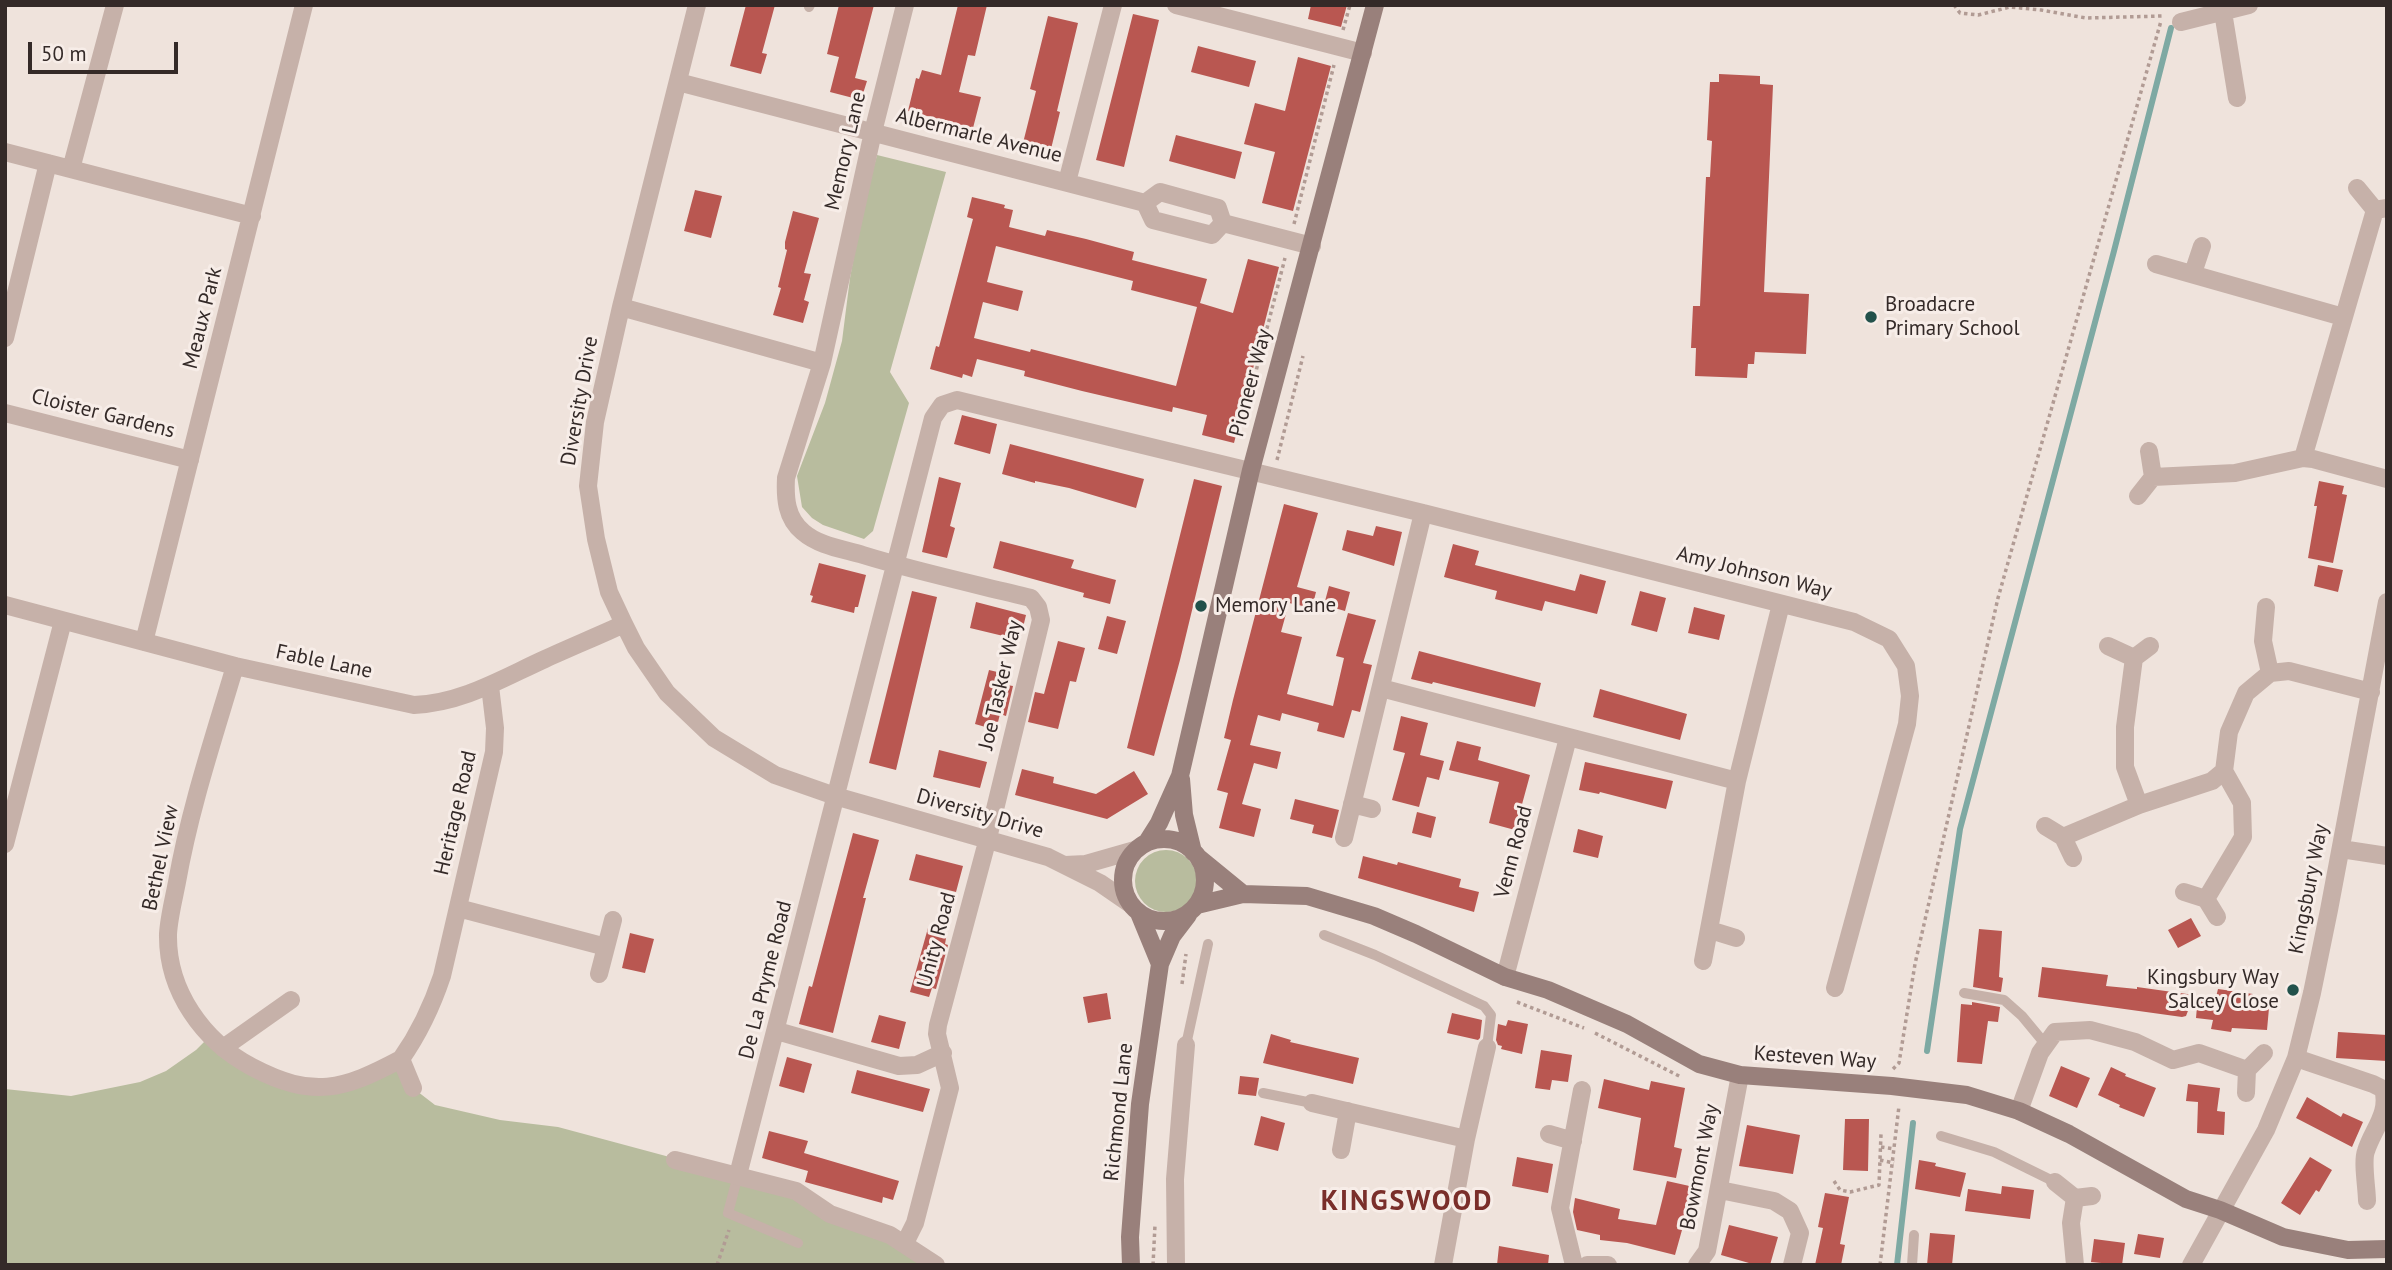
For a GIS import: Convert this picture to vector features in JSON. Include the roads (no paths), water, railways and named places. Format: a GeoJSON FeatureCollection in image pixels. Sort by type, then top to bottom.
{"type":"FeatureCollection","features":[{"type":"Feature","properties":{"kind":"street"},"geometry":{"type":"LineString","coordinates":[[71,169],[115,5]]}},
{"type":"Feature","properties":{"kind":"street","name":"Meaux Park"},"geometry":{"type":"LineString","coordinates":[[144,642],[304,5]]}},
{"type":"Feature","properties":{"kind":"street","name":"Diversity Drive"},"geometry":{"type":"LineString","coordinates":[[697,5],[595,422],[588,486],[596,539],[609,592],[624,624],[636,648],[667,693],[714,738],[775,775],[835,796],[988,838],[1065,865],[1100,883],[1134,908]]}},
{"type":"Feature","properties":{"kind":"street"},"geometry":{"type":"LineString","coordinates":[[1067,182],[1113,5]]}},
{"type":"Feature","properties":{"kind":"street"},"geometry":{"type":"LineString","coordinates":[[1176,5],[1363,53]]}},
{"type":"Feature","properties":{"kind":"street","name":"Pioneer Way"},"geometry":{"type":"LineString","coordinates":[[1141,846],[1159,823],[1180,776],[1251,470],[1375,5]]}},
{"type":"Feature","properties":{"kind":"street"},"geometry":{"type":"LineString","coordinates":[[2181,22],[2249,5]]}},
{"type":"Feature","properties":{"kind":"street","name":"Memory Lane"},"geometry":{"type":"LineString","coordinates":[[896,565],[816,541],[801,530],[791,517],[785,497],[786,478],[822,363],[900,6]]}},
{"type":"Feature","properties":{"kind":"street"},"geometry":{"type":"LineString","coordinates":[[2223,12],[2237,98]]}},
{"type":"Feature","properties":{"kind":"street","name":"Albermarle Avenue"},"geometry":{"type":"LineString","coordinates":[[678,82],[1145,203],[1153,220],[1212,235],[1223,223]]}},
{"type":"Feature","properties":{"kind":"street"},"geometry":{"type":"LineString","coordinates":[[5,152],[252,216]]}},
{"type":"Feature","properties":{"kind":"street"},"geometry":{"type":"LineString","coordinates":[[5,338],[48,163]]}},
{"type":"Feature","properties":{"kind":"street"},"geometry":{"type":"LineString","coordinates":[[2303,458],[2343,317],[2381,209],[2357,188]]}},
{"type":"Feature","properties":{"kind":"street","name":"Albermarle Avenue"},"geometry":{"type":"LineString","coordinates":[[1145,203],[1160,192],[1218,208],[1223,223]]}},
{"type":"Feature","properties":{"kind":"street","name":"Albermarle Avenue"},"geometry":{"type":"LineString","coordinates":[[1223,223],[1312,246]]}},
{"type":"Feature","properties":{"kind":"street"},"geometry":{"type":"LineString","coordinates":[[2193,273],[2202,246]]}},
{"type":"Feature","properties":{"kind":"street"},"geometry":{"type":"LineString","coordinates":[[2156,264],[2343,317]]}},
{"type":"Feature","properties":{"kind":"street"},"geometry":{"type":"LineString","coordinates":[[621,307],[822,363]]}},
{"type":"Feature","properties":{"kind":"street"},"geometry":{"type":"LineString","coordinates":[[835,796],[933,418],[942,405],[957,400],[1251,470]]}},
{"type":"Feature","properties":{"kind":"street","name":"Cloister Gardens"},"geometry":{"type":"LineString","coordinates":[[5,413],[190,460]]}},
{"type":"Feature","properties":{"kind":"street"},"geometry":{"type":"LineString","coordinates":[[2138,496],[2153,477],[2149,451]]}},
{"type":"Feature","properties":{"kind":"street"},"geometry":{"type":"LineString","coordinates":[[2153,477],[2235,473],[2303,458],[2387,480]]}},
{"type":"Feature","properties":{"kind":"street","name":"Amy Johnson Way"},"geometry":{"type":"LineString","coordinates":[[1251,470],[1854,622],[1889,639],[1906,666],[1910,696],[1907,724],[1836,988]]}},
{"type":"Feature","properties":{"kind":"street"},"geometry":{"type":"LineString","coordinates":[[1344,838],[1423,513]]}},
{"type":"Feature","properties":{"kind":"street","name":"Joe Tasker Way"},"geometry":{"type":"LineString","coordinates":[[896,565],[1031,598],[1038,607],[1041,620],[1039,634],[988,838]]}},
{"type":"Feature","properties":{"kind":"street","name":"Kingsbury Way"},"geometry":{"type":"LineString","coordinates":[[2191,1265],[2266,1130],[2296,1058],[2341,849],[2387,602]]}},
{"type":"Feature","properties":{"kind":"street"},"geometry":{"type":"LineString","coordinates":[[1703,961],[1737,781],[1781,604]]}},
{"type":"Feature","properties":{"kind":"street","name":"Fable Lane"},"geometry":{"type":"LineString","coordinates":[[5,605],[234,666],[414,705],[456,699],[490,686],[624,624]]}},
{"type":"Feature","properties":{"kind":"street"},"geometry":{"type":"LineString","coordinates":[[2266,607],[2263,641],[2270,673]]}},
{"type":"Feature","properties":{"kind":"street"},"geometry":{"type":"LineString","coordinates":[[5,844],[63,621]]}},
{"type":"Feature","properties":{"kind":"street"},"geometry":{"type":"LineString","coordinates":[[2108,646],[2134,658]]}},
{"type":"Feature","properties":{"kind":"street"},"geometry":{"type":"LineString","coordinates":[[2138,805],[2125,767],[2125,727],[2134,658],[2150,646]]}},
{"type":"Feature","properties":{"kind":"street","name":"Bethel View"},"geometry":{"type":"LineString","coordinates":[[234,666],[188,831],[168,934],[173,966],[185,1004],[201,1028],[223,1048],[239,1060],[291,1084],[338,1086],[363,1079],[401,1059]]}},
{"type":"Feature","properties":{"kind":"street"},"geometry":{"type":"LineString","coordinates":[[2206,899],[2243,837],[2242,803],[2224,771],[2230,732],[2246,693],[2270,673],[2288,671],[2371,692]]}},
{"type":"Feature","properties":{"kind":"street","name":"Heritage Road"},"geometry":{"type":"LineString","coordinates":[[401,1059],[430,1011],[442,976],[494,752],[495,728],[490,686]]}},
{"type":"Feature","properties":{"kind":"street"},"geometry":{"type":"LineString","coordinates":[[1381,688],[1737,781]]}},
{"type":"Feature","properties":{"kind":"street","name":"Venn Road"},"geometry":{"type":"LineString","coordinates":[[1505,977],[1568,738]]}},
{"type":"Feature","properties":{"kind":"street"},"geometry":{"type":"LineString","coordinates":[[2063,837],[2138,805],[2212,781],[2224,771]]}},
{"type":"Feature","properties":{"kind":"street","name":"Pioneer Way"},"geometry":{"type":"LineString","coordinates":[[1180,776],[1184,815],[1196,855]]}},
{"type":"Feature","properties":{"kind":"street","name":"De La Pryme Road"},"geometry":{"type":"LineString","coordinates":[[738,1175],[835,796]]}},
{"type":"Feature","properties":{"kind":"street"},"geometry":{"type":"LineString","coordinates":[[1352,804],[1372,808]]}},
{"type":"Feature","properties":{"kind":"street"},"geometry":{"type":"LineString","coordinates":[[2045,826],[2063,837],[2073,858]]}},
{"type":"Feature","properties":{"kind":"street","name":"Unity Road"},"geometry":{"type":"LineString","coordinates":[[905,1244],[915,1223],[950,1088],[937,1034],[938,1025],[988,838]]}},
{"type":"Feature","properties":{"kind":"street"},"geometry":{"type":"LineString","coordinates":[[1160,964],[1123,890],[1122,875],[1127,861],[1141,846],[1161,839],[1175,840],[1188,846],[1243,894]]}},
{"type":"Feature","properties":{"kind":"street","name":"Diversity Drive"},"geometry":{"type":"LineString","coordinates":[[1065,865],[1086,864],[1141,846]]}},
{"type":"Feature","properties":{"kind":"street"},"geometry":{"type":"LineString","coordinates":[[2341,849],[2387,856]]}},
{"type":"Feature","properties":{"kind":"street"},"geometry":{"type":"LineString","coordinates":[[1134,908],[1150,919],[1163,922],[1176,920],[1193,910],[1203,893],[1206,880],[1196,855]]}},
{"type":"Feature","properties":{"kind":"street"},"geometry":{"type":"LineString","coordinates":[[2184,892],[2206,899],[2217,917]]}},
{"type":"Feature","properties":{"kind":"street","name":"Kesteven Way"},"geometry":{"type":"LineString","coordinates":[[1193,910],[1243,894],[1307,896],[1374,916],[1505,977],[1548,990],[1627,1024],[1699,1063],[1740,1075],[1892,1086],[1966,1095],[2019,1111],[2069,1134],[2186,1199],[2220,1210],[2283,1237],[2348,1250],[2387,1249]]}},
{"type":"Feature","properties":{"kind":"street","name":"Heritage Road"},"geometry":{"type":"LineString","coordinates":[[458,908],[606,947]]}},
{"type":"Feature","properties":{"kind":"street","name":"Richmond Lane"},"geometry":{"type":"LineString","coordinates":[[1131,1265],[1130,1237],[1140,1104],[1160,964],[1172,936],[1193,910]]}},
{"type":"Feature","properties":{"kind":"street"},"geometry":{"type":"LineString","coordinates":[[598,974],[612,920]]}},
{"type":"Feature","properties":{"kind":"street"},"geometry":{"type":"LineString","coordinates":[[1710,930],[1736,938]]}},
{"type":"Feature","properties":{"kind":"street"},"geometry":{"type":"LineString","coordinates":[[223,1048],[291,1000]]}},
{"type":"Feature","properties":{"kind":"street"},"geometry":{"type":"LineString","coordinates":[[2019,1111],[2040,1053],[2055,1032],[2090,1030],[2136,1042],[2173,1060],[2199,1053],[2247,1070]]}},
{"type":"Feature","properties":{"kind":"street"},"geometry":{"type":"LineString","coordinates":[[777,1031],[900,1066],[917,1065],[943,1054]]}},
{"type":"Feature","properties":{"kind":"street"},"geometry":{"type":"LineString","coordinates":[[1176,1264],[1175,1179],[1186,1045]]}},
{"type":"Feature","properties":{"kind":"street"},"geometry":{"type":"LineString","coordinates":[[1443,1265],[1486,1047]]}},
{"type":"Feature","properties":{"kind":"street"},"geometry":{"type":"LineString","coordinates":[[2246,1093],[2247,1070],[2264,1053]]}},
{"type":"Feature","properties":{"kind":"street"},"geometry":{"type":"LineString","coordinates":[[2296,1058],[2383,1089],[2386,1102],[2364,1154],[2366,1203]]}},
{"type":"Feature","properties":{"kind":"street"},"geometry":{"type":"LineString","coordinates":[[401,1059],[412,1088]]}},
{"type":"Feature","properties":{"kind":"street","name":"Bowmont Way"},"geometry":{"type":"LineString","coordinates":[[1697,1265],[1707,1251],[1740,1075]]}},
{"type":"Feature","properties":{"kind":"street"},"geometry":{"type":"LineString","coordinates":[[1574,1265],[1560,1208],[1582,1090]]}},
{"type":"Feature","properties":{"kind":"street"},"geometry":{"type":"LineString","coordinates":[[1312,1102],[1466,1139]]}},
{"type":"Feature","properties":{"kind":"street"},"geometry":{"type":"LineString","coordinates":[[1341,1150],[1348,1111]]}},
{"type":"Feature","properties":{"kind":"street"},"geometry":{"type":"LineString","coordinates":[[1549,1134],[1573,1141]]}},
{"type":"Feature","properties":{"kind":"street"},"geometry":{"type":"LineString","coordinates":[[675,1160],[796,1191],[830,1214],[890,1236],[936,1265]]}},
{"type":"Feature","properties":{"kind":"street"},"geometry":{"type":"LineString","coordinates":[[2055,1182],[2083,1197],[2071,1223],[2075,1265]]}},
{"type":"Feature","properties":{"kind":"street"},"geometry":{"type":"LineString","coordinates":[[1720,1190],[1774,1200],[1790,1211],[1800,1233],[1791,1265]]}},
{"type":"Feature","properties":{"kind":"street"},"geometry":{"type":"LineString","coordinates":[[1587,1265],[1608,1265]]}},
{"type":"Feature","properties":{"kind":"lane"},"geometry":{"type":"LineString","coordinates":[[1324,935],[1376,955],[1484,1006],[1491,1015],[1486,1047]]}},
{"type":"Feature","properties":{"kind":"lane"},"geometry":{"type":"LineString","coordinates":[[1186,1045],[1208,944]]}},
{"type":"Feature","properties":{"kind":"lane"},"geometry":{"type":"LineString","coordinates":[[1964,993],[2004,1000],[2022,1016],[2046,1045]]}},
{"type":"Feature","properties":{"kind":"lane"},"geometry":{"type":"LineString","coordinates":[[1263,1093],[1312,1102]]}},
{"type":"Feature","properties":{"kind":"lane"},"geometry":{"type":"LineString","coordinates":[[1941,1136],[1994,1152],[2055,1182]]}},
{"type":"Feature","properties":{"kind":"lane"},"geometry":{"type":"LineString","coordinates":[[738,1175],[728,1213],[798,1243]]}},
{"type":"Feature","properties":{"kind":"lane"},"geometry":{"type":"LineString","coordinates":[[1912,1265],[1914,1235]]}},
{"type":"Feature","properties":{"kind":"waterway"},"geometry":{"type":"LineString","coordinates":[[1927,1051],[1960,829],[2171,28]]}},
{"type":"Feature","properties":{"kind":"waterway"},"geometry":{"type":"LineString","coordinates":[[1897,1265],[1913,1123]]}},
{"type":"Feature","properties":{"kind":"place","name":"Broadacre Primary School"},"geometry":{"type":"Point","coordinates":[1871,317]}},
{"type":"Feature","properties":{"kind":"place","name":"Memory Lane"},"geometry":{"type":"Point","coordinates":[1201,606]}},
{"type":"Feature","properties":{"kind":"place","name":"Kingsbury Way Salcey Close"},"geometry":{"type":"Point","coordinates":[2293,990]}},
{"type":"Feature","properties":{"kind":"district","name":"KINGSWOOD"},"geometry":{"type":"Point","coordinates":[1407,1202]}}]}
